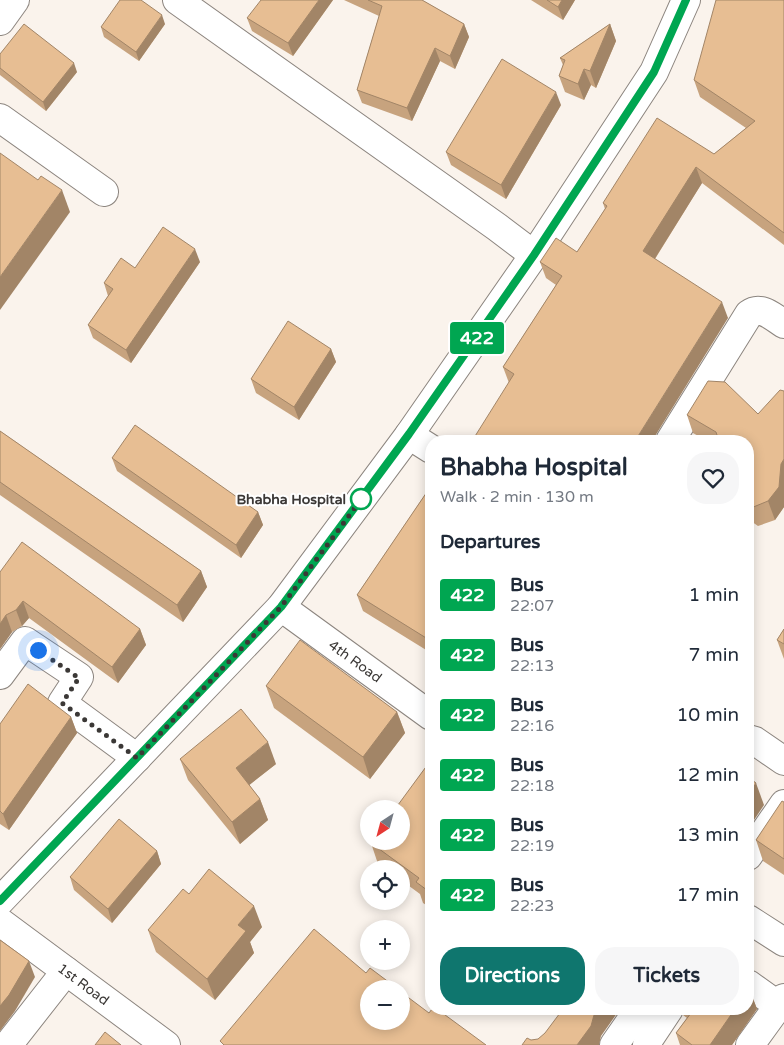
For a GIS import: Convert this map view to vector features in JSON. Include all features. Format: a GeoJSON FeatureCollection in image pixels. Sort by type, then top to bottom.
{"type":"FeatureCollection","features":[{"type":"Feature","properties":{"kind":"street"},"geometry":{"type":"LineString","coordinates":[[0,21],[15,0]]}},
{"type":"Feature","properties":{"kind":"street"},"geometry":{"type":"LineString","coordinates":[[177,0],[489,221],[534,255]]}},
{"type":"Feature","properties":{"kind":"street"},"geometry":{"type":"LineString","coordinates":[[0,901],[281,607],[420,442],[534,255],[654,72],[686,0]]}},
{"type":"Feature","properties":{"kind":"street"},"geometry":{"type":"LineString","coordinates":[[2,125],[104,192]]}},
{"type":"Feature","properties":{"kind":"street"},"geometry":{"type":"LineString","coordinates":[[674,435],[749,314],[759,310],[784,324]]}},
{"type":"Feature","properties":{"kind":"street","name":"4th Road"},"geometry":{"type":"LineString","coordinates":[[281,607],[425,712]]}},
{"type":"Feature","properties":{"kind":"street"},"geometry":{"type":"LineString","coordinates":[[0,675],[25,641],[79,678],[62,703],[137,758]]}},
{"type":"Feature","properties":{"kind":"street"},"geometry":{"type":"LineString","coordinates":[[754,741],[784,761]]}},
{"type":"Feature","properties":{"kind":"street"},"geometry":{"type":"LineString","coordinates":[[754,847],[784,804]]}},
{"type":"Feature","properties":{"kind":"street","name":"1st Road"},"geometry":{"type":"LineString","coordinates":[[0,922],[166,1045]]}},
{"type":"Feature","properties":{"kind":"street"},"geometry":{"type":"LineString","coordinates":[[754,923],[784,942]]}},
{"type":"Feature","properties":{"kind":"street"},"geometry":{"type":"LineString","coordinates":[[8,1045],[66,971]]}},
{"type":"Feature","properties":{"kind":"street"},"geometry":{"type":"LineString","coordinates":[[750,1045],[781,1002],[754,987]]}},
{"type":"Feature","properties":{"kind":"street"},"geometry":{"type":"LineString","coordinates":[[614,1045],[635,1015]]}},
{"type":"Feature","properties":{"kind":"street"},"geometry":{"type":"LineString","coordinates":[[647,1045],[665,1015]]}},
{"type":"Feature","properties":{"kind":"building"},"geometry":{"type":"Polygon","coordinates":[[[120,0],[141,0],[162,15],[136,52],[101,27],[120,0]]]}},
{"type":"Feature","properties":{"kind":"building"},"geometry":{"type":"Polygon","coordinates":[[[261,0],[319,0],[288,43],[247,18],[261,0]]]}},
{"type":"Feature","properties":{"kind":"building"},"geometry":{"type":"Polygon","coordinates":[[[368,0],[422,0],[464,24],[450,56],[435,48],[407,108],[357,90],[382,6],[368,0]]]}},
{"type":"Feature","properties":{"kind":"building"},"geometry":{"type":"Polygon","coordinates":[[[547,0],[562,0],[558,7],[547,0]]]}},
{"type":"Feature","properties":{"kind":"building"},"geometry":{"type":"Polygon","coordinates":[[[716,0],[784,0],[784,233],[696,167],[643,251],[722,302],[639,435],[476,435],[514,374],[503,367],[562,276],[540,262],[556,238],[577,252],[607,206],[603,203],[657,118],[714,154],[755,121],[694,80],[716,0]]]}},
{"type":"Feature","properties":{"kind":"building"},"geometry":{"type":"Polygon","coordinates":[[[24,24],[74,63],[43,102],[0,68],[0,54],[24,24]]]}},
{"type":"Feature","properties":{"kind":"building"},"geometry":{"type":"Polygon","coordinates":[[[610,24],[590,71],[584,69],[578,84],[559,76],[565,60],[560,58],[610,24]]]}},
{"type":"Feature","properties":{"kind":"building"},"geometry":{"type":"Polygon","coordinates":[[[502,59],[556,92],[501,185],[446,152],[502,59]]]}},
{"type":"Feature","properties":{"kind":"building"},"geometry":{"type":"Polygon","coordinates":[[[0,153],[38,180],[41,176],[62,190],[0,277],[0,153]]]}},
{"type":"Feature","properties":{"kind":"building"},"geometry":{"type":"Polygon","coordinates":[[[163,227],[195,249],[126,350],[88,325],[113,289],[104,283],[121,258],[135,268],[163,227]]]}},
{"type":"Feature","properties":{"kind":"building"},"geometry":{"type":"Polygon","coordinates":[[[288,321],[331,349],[294,407],[251,379],[288,321]]]}},
{"type":"Feature","properties":{"kind":"building"},"geometry":{"type":"Polygon","coordinates":[[[708,381],[725,382],[758,414],[780,390],[784,391],[784,459],[781,464],[779,487],[768,501],[754,507],[754,435],[717,435],[716,432],[687,415],[708,381]]]}},
{"type":"Feature","properties":{"kind":"building"},"geometry":{"type":"Polygon","coordinates":[[[135,425],[258,512],[236,545],[112,458],[135,425]]]}},
{"type":"Feature","properties":{"kind":"building"},"geometry":{"type":"Polygon","coordinates":[[[0,431],[201,571],[177,605],[0,482],[0,431]]]}},
{"type":"Feature","properties":{"kind":"building"},"geometry":{"type":"Polygon","coordinates":[[[425,495],[425,637],[357,595],[425,495]]]}},
{"type":"Feature","properties":{"kind":"building"},"geometry":{"type":"Polygon","coordinates":[[[22,542],[140,629],[112,667],[23,601],[16,610],[6,615],[0,624],[0,572],[22,542]]]}},
{"type":"Feature","properties":{"kind":"building"},"geometry":{"type":"Polygon","coordinates":[[[784,629],[784,644],[777,640],[784,629]]]}},
{"type":"Feature","properties":{"kind":"building"},"geometry":{"type":"Polygon","coordinates":[[[300,640],[397,712],[363,757],[266,686],[300,640]]]}},
{"type":"Feature","properties":{"kind":"building"},"geometry":{"type":"Polygon","coordinates":[[[28,684],[71,717],[3,814],[0,811],[0,724],[28,684]]]}},
{"type":"Feature","properties":{"kind":"building"},"geometry":{"type":"Polygon","coordinates":[[[241,709],[268,742],[236,768],[260,799],[232,822],[180,759],[241,709]]]}},
{"type":"Feature","properties":{"kind":"building"},"geometry":{"type":"Polygon","coordinates":[[[425,768],[425,889],[416,882],[419,878],[410,871],[410,860],[394,860],[381,850],[410,850],[410,800],[402,800],[425,768]]]}},
{"type":"Feature","properties":{"kind":"building"},"geometry":{"type":"Polygon","coordinates":[[[782,801],[784,802],[784,859],[756,840],[782,801]]]}},
{"type":"Feature","properties":{"kind":"building"},"geometry":{"type":"Polygon","coordinates":[[[119,819],[157,851],[108,909],[70,877],[119,819]]]}},
{"type":"Feature","properties":{"kind":"building"},"geometry":{"type":"Polygon","coordinates":[[[209,869],[254,906],[238,925],[246,931],[207,979],[148,930],[183,889],[189,894],[209,869]]]}},
{"type":"Feature","properties":{"kind":"building"},"geometry":{"type":"Polygon","coordinates":[[[314,929],[360,968],[360,970],[366,973],[368,970],[373,970],[386,980],[360,980],[360,1030],[410,1030],[410,999],[425,1010],[425,1015],[445,1015],[486,1045],[224,1045],[220,1041],[314,929]]]}},
{"type":"Feature","properties":{"kind":"building"},"geometry":{"type":"Polygon","coordinates":[[[0,940],[29,961],[9,995],[0,1006],[0,940]]]}},
{"type":"Feature","properties":{"kind":"building"},"geometry":{"type":"Polygon","coordinates":[[[558,1015],[594,1015],[591,1026],[577,1045],[522,1045],[527,1038],[531,1040],[538,1039],[558,1015]]]}},
{"type":"Feature","properties":{"kind":"building"},"geometry":{"type":"Polygon","coordinates":[[[690,1015],[731,1015],[710,1045],[692,1045],[676,1033],[690,1015]]]}},
{"type":"Feature","properties":{"kind":"building"},"geometry":{"type":"Polygon","coordinates":[[[105,1032],[121,1045],[95,1045],[105,1032]]]}},
{"type":"Feature","properties":{"kind":"bus line","name":"422"},"geometry":{"type":"LineString","coordinates":[[0,901],[281,607],[409,434],[534,255],[654,72],[686,0]]}},
{"type":"Feature","properties":{"kind":"place","name":"Bhabha Hospital"},"geometry":{"type":"Point","coordinates":[361,499]}},
{"type":"Feature","properties":{"kind":"route"},"geometry":{"type":"LineString","coordinates":[[38,650],[79,678],[62,703],[137,758],[281,607],[363,497],[361,499]]}}]}
